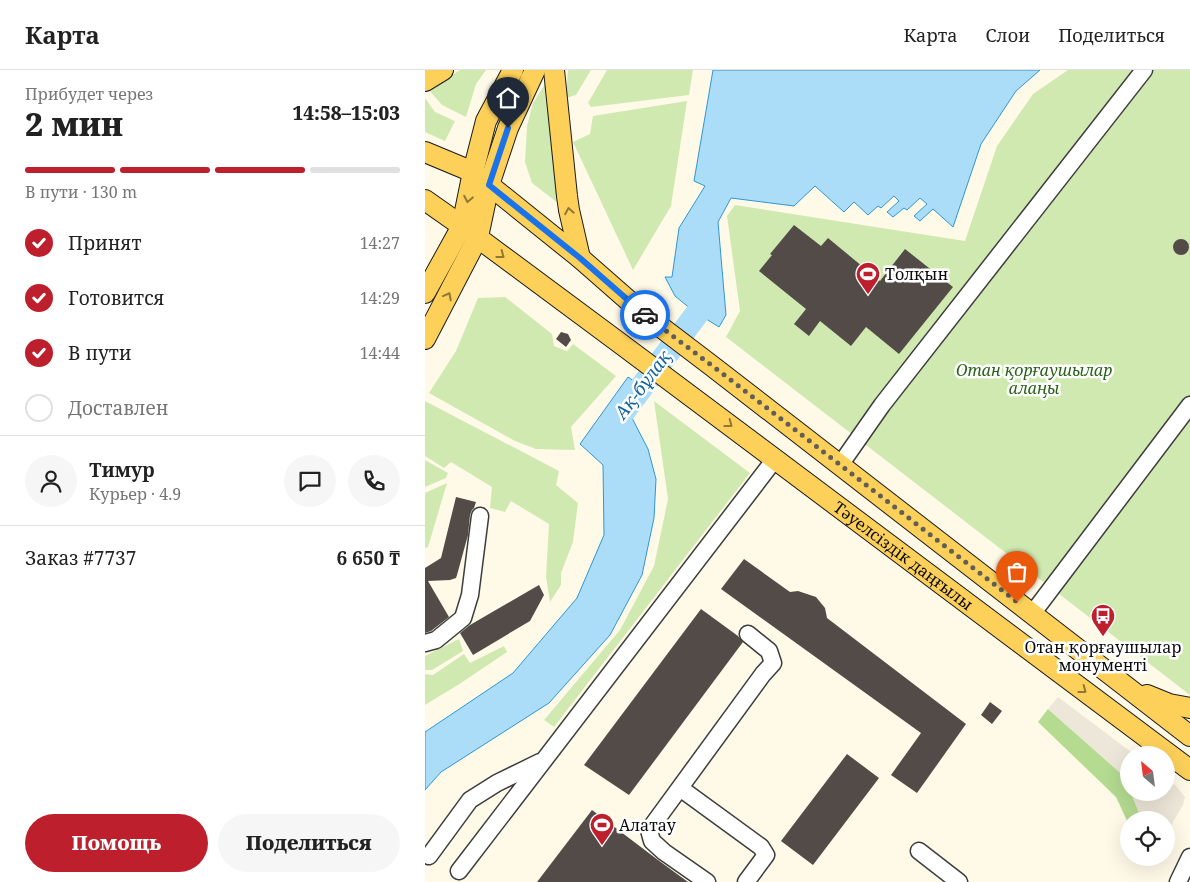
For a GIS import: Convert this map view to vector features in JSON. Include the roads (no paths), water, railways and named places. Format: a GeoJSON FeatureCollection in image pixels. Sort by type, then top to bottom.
{"type":"FeatureCollection","features":[{"type":"Feature","properties":{"kind":"main road"},"geometry":{"type":"LineString","coordinates":[[425,81],[443,70]]}},
{"type":"Feature","properties":{"kind":"main road"},"geometry":{"type":"LineString","coordinates":[[425,293],[470,231],[473,172],[486,121],[513,70]]}},
{"type":"Feature","properties":{"kind":"main road"},"geometry":{"type":"LineString","coordinates":[[425,339],[451,291],[470,231],[489,185],[508,128],[535,70]]}},
{"type":"Feature","properties":{"kind":"main road"},"geometry":{"type":"LineString","coordinates":[[554,70],[567,196],[580,258]]}},
{"type":"Feature","properties":{"kind":"main road","name":"Тәуелсіздік даңғылы"},"geometry":{"type":"LineString","coordinates":[[425,152],[473,172],[580,258],[645,315],[1190,736]]}},
{"type":"Feature","properties":{"kind":"main road","name":"Тәуелсіздік даңғылы"},"geometry":{"type":"LineString","coordinates":[[425,200],[470,231],[1190,770]]}},
{"type":"Feature","properties":{"kind":"main road"},"geometry":{"type":"LineString","coordinates":[[1129,689],[1169,704],[1190,708]]}},
{"type":"Feature","properties":{"kind":"street"},"geometry":{"type":"LineString","coordinates":[[840,465],[882,405],[1144,70]]}},
{"type":"Feature","properties":{"kind":"street"},"geometry":{"type":"LineString","coordinates":[[1032,614],[1190,404]]}},
{"type":"Feature","properties":{"kind":"street"},"geometry":{"type":"LineString","coordinates":[[459,871],[775,459]]}},
{"type":"Feature","properties":{"kind":"street"},"geometry":{"type":"LineString","coordinates":[[425,643],[436,640],[463,618],[470,595],[480,516]]}},
{"type":"Feature","properties":{"kind":"street"},"geometry":{"type":"LineString","coordinates":[[707,882],[664,852],[652,841],[649,830],[773,663],[769,651],[748,634]]}},
{"type":"Feature","properties":{"kind":"street"},"geometry":{"type":"LineString","coordinates":[[429,856],[470,800],[497,783],[544,760]]}},
{"type":"Feature","properties":{"kind":"street"},"geometry":{"type":"LineString","coordinates":[[680,788],[761,847],[766,855],[746,882]]}},
{"type":"Feature","properties":{"kind":"street"},"geometry":{"type":"LineString","coordinates":[[919,851],[959,882]]}},
{"type":"Feature","properties":{"kind":"street"},"geometry":{"type":"LineString","coordinates":[[1179,882],[1190,857]]}},
{"type":"Feature","properties":{"kind":"street"},"geometry":{"type":"LineString","coordinates":[[1179,882],[1190,870]]}},
{"type":"Feature","properties":{"kind":"water"},"geometry":{"type":"Polygon","coordinates":[[[713,70],[1040,70],[1016,91],[981,144],[953,227],[933,209],[920,221],[914,216],[927,204],[920,198],[907,210],[904,208],[893,217],[887,212],[899,201],[894,196],[881,208],[878,206],[868,215],[854,202],[844,212],[815,186],[794,206],[731,198],[718,222],[726,315],[719,327],[692,310],[675,296],[665,277],[672,277],[679,228],[705,186],[694,181],[713,70]]]}},
{"type":"Feature","properties":{"kind":"water"},"geometry":{"type":"Polygon","coordinates":[[[628,377],[651,393],[632,418],[648,449],[656,479],[654,518],[642,575],[610,635],[549,703],[441,772],[425,790],[425,732],[513,673],[577,598],[604,535],[603,465],[580,444],[628,377]]]}},
{"type":"Feature","properties":{"kind":"waterway","name":"Ақ-бұлақ"},"geometry":{"type":"LineString","coordinates":[[623,412],[708,299],[708,284]]}},
{"type":"Feature","properties":{"kind":"place","name":"Толқын"},"geometry":{"type":"Point","coordinates":[868,295]}},
{"type":"Feature","properties":{"kind":"place","name":"Отан қорғаушылар монументі"},"geometry":{"type":"Point","coordinates":[1103,637]}},
{"type":"Feature","properties":{"kind":"place","name":"Алатау"},"geometry":{"type":"Point","coordinates":[602,846]}},
{"type":"Feature","properties":{"kind":"park label","name":"Отан қорғаушылар алаңы"},"geometry":{"type":"Point","coordinates":[1034,379]}}]}
